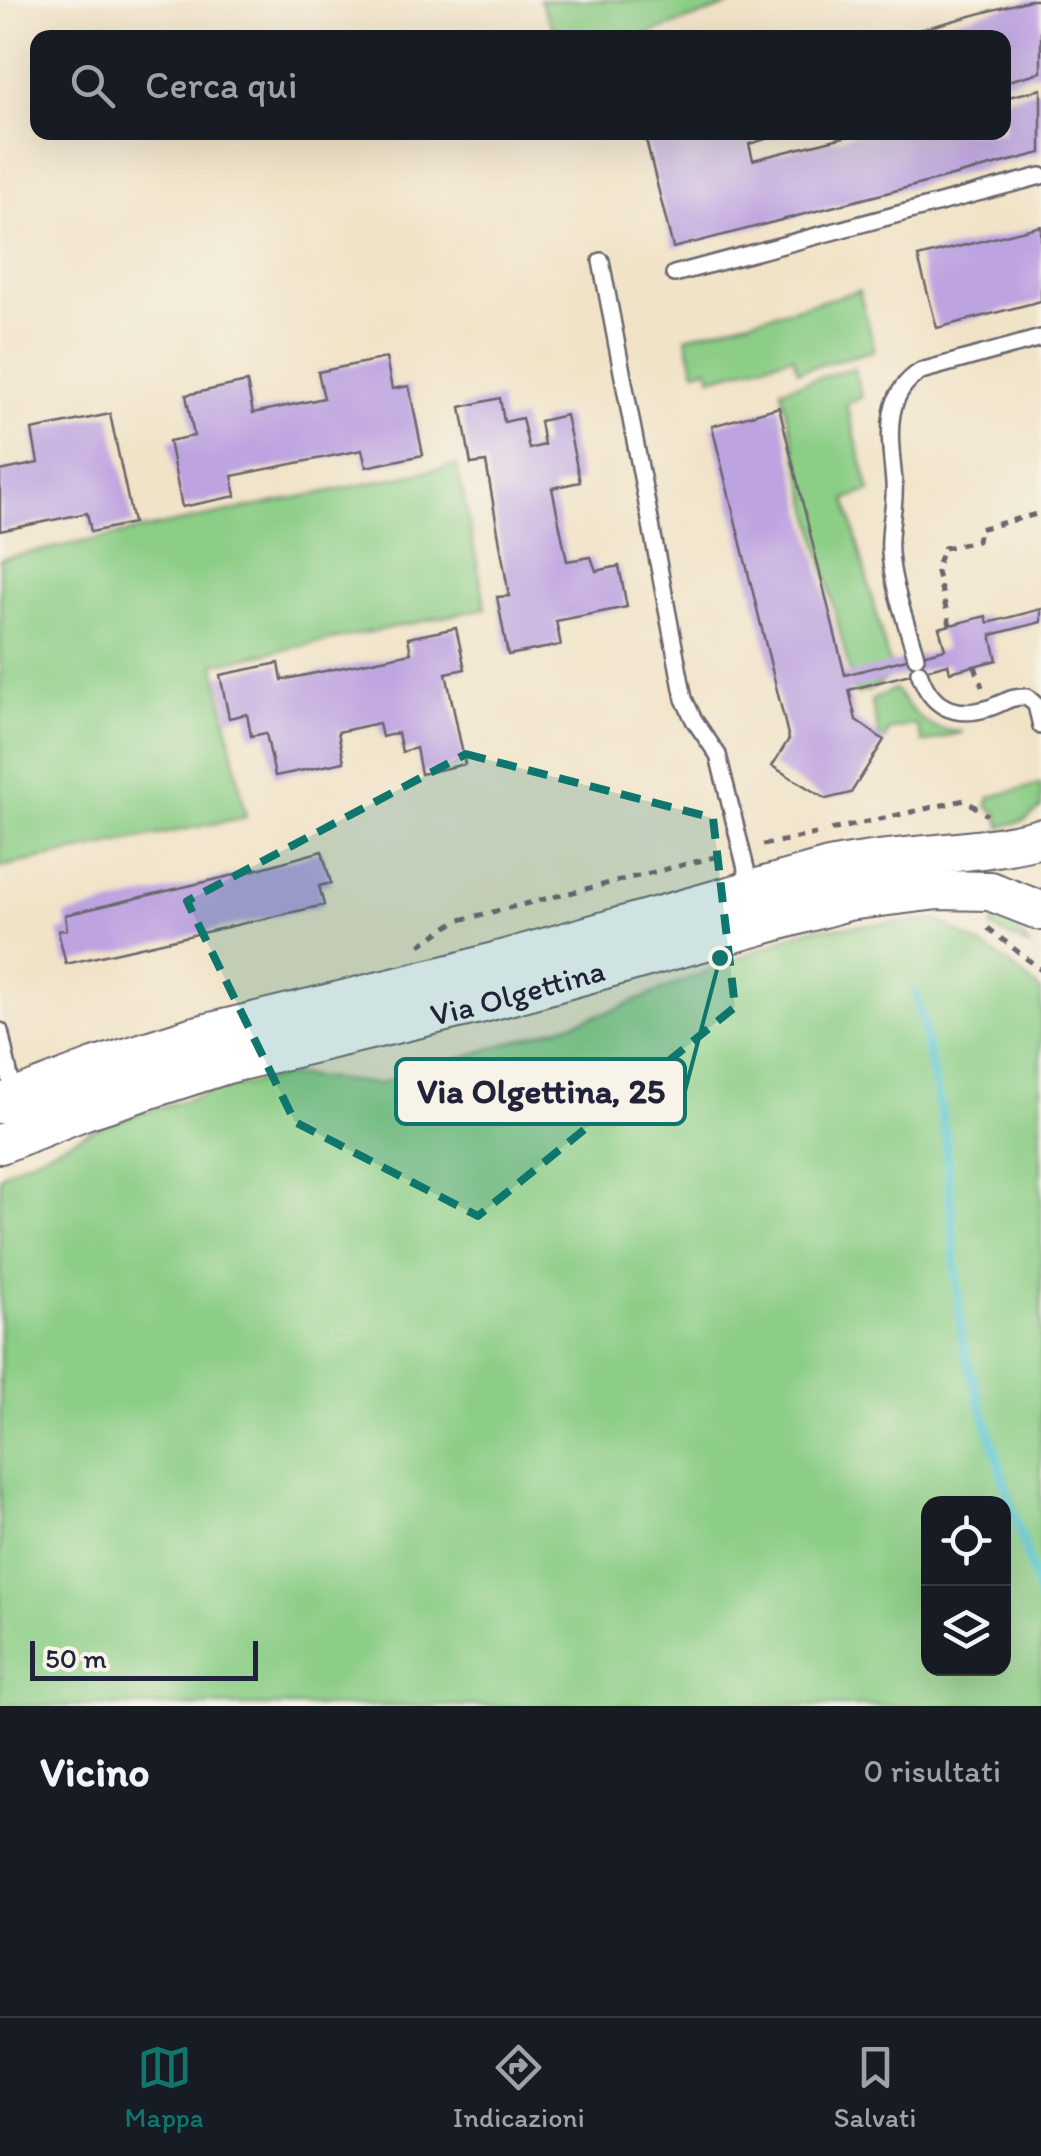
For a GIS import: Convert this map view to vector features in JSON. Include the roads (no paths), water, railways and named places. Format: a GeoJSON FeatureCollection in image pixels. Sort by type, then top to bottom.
{"type":"FeatureCollection","features":[{"type":"Feature","properties":{"kind":"street","name":"Via Olgettina"},"geometry":{"type":"LineString","coordinates":[[7,1101],[191,1037],[486,964],[751,889],[873,859],[976,850],[1041,838]]}},
{"type":"Feature","properties":{"kind":"street","name":"Via Olgettina"},"geometry":{"type":"LineString","coordinates":[[0,1144],[96,1106],[227,1064],[484,1003],[848,901],[938,890],[990,891],[1041,910]]}},
{"type":"Feature","properties":{"kind":"lane"},"geometry":{"type":"LineString","coordinates":[[674,274],[1041,176]]}},
{"type":"Feature","properties":{"kind":"lane"},"geometry":{"type":"LineString","coordinates":[[601,261],[684,700],[718,756],[751,889]]}},
{"type":"Feature","properties":{"kind":"lane"},"geometry":{"type":"LineString","coordinates":[[1041,338],[934,366],[909,378],[901,388],[890,428],[894,486],[889,536],[893,570],[917,664],[931,698],[953,710],[988,708],[1010,697],[1027,696],[1036,705],[1041,726]]}},
{"type":"Feature","properties":{"kind":"lane"},"geometry":{"type":"LineString","coordinates":[[0,1032],[7,1101]]}},
{"type":"Feature","properties":{"kind":"waterway"},"geometry":{"type":"LineString","coordinates":[[916,993],[945,1133],[962,1342],[1041,1602]]}},
{"type":"Feature","properties":{"kind":"place","name":"Via Olgettina, 25"},"geometry":{"type":"Point","coordinates":[720,958]}}]}
